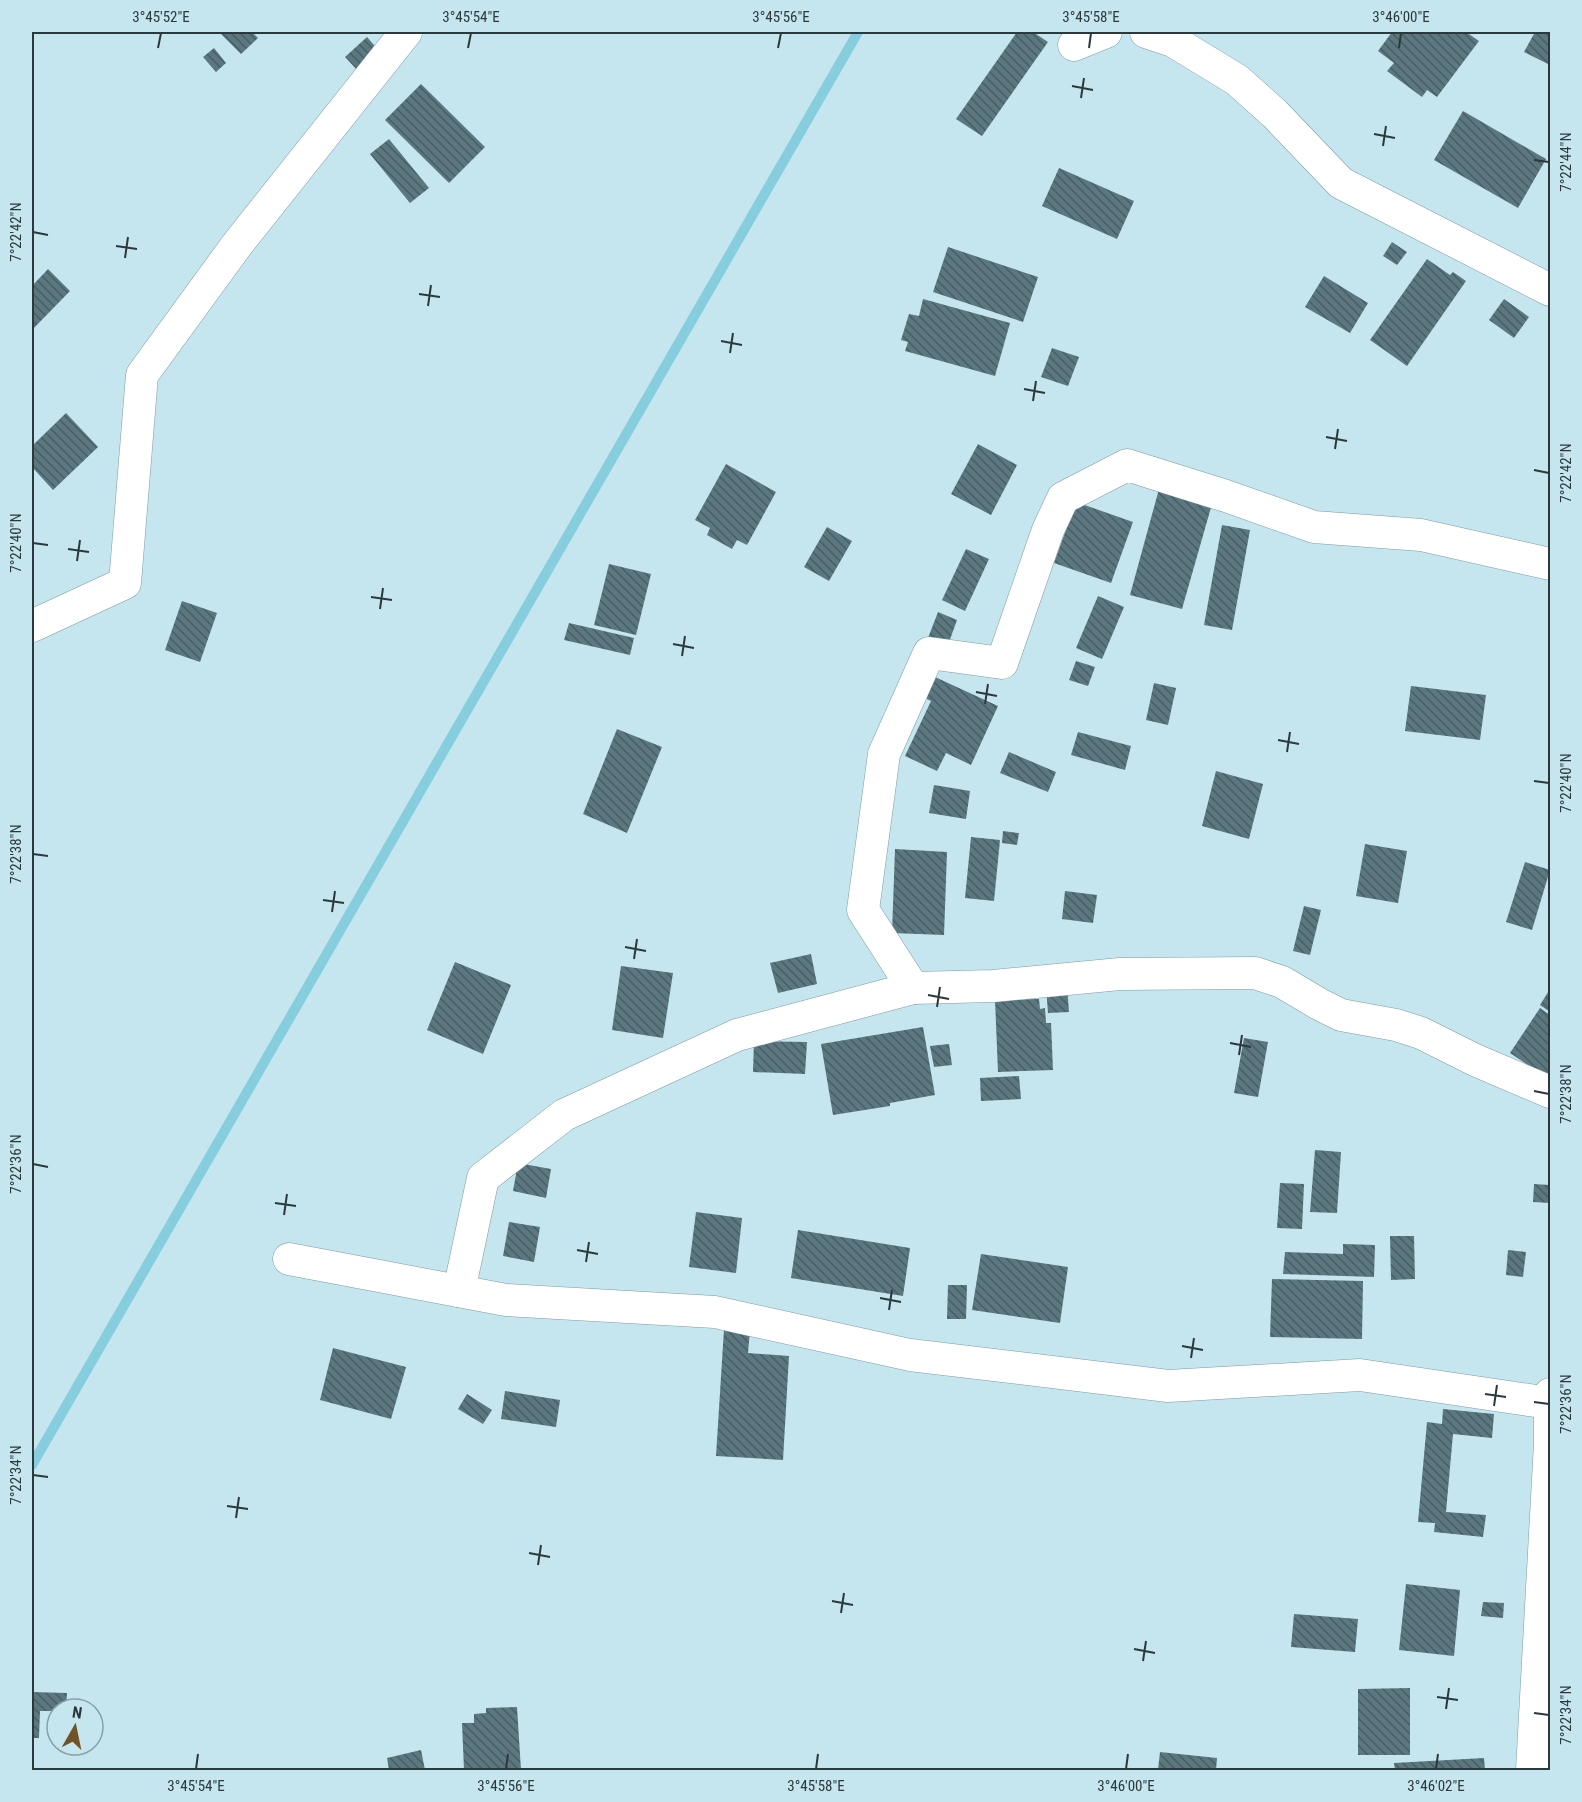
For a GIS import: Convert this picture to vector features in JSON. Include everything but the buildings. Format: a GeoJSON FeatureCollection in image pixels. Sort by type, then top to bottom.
{"type":"FeatureCollection","features":[{"type":"Feature","properties":{"kind":"street"},"geometry":{"type":"LineString","coordinates":[[32,626],[125,583],[142,375],[236,246],[406,32]]}},
{"type":"Feature","properties":{"kind":"street"},"geometry":{"type":"LineString","coordinates":[[1074,45],[1106,32]]}},
{"type":"Feature","properties":{"kind":"street"},"geometry":{"type":"LineString","coordinates":[[1146,32],[1173,41],[1238,80],[1275,114],[1341,183],[1551,290]]}},
{"type":"Feature","properties":{"kind":"street"},"geometry":{"type":"LineString","coordinates":[[913,987],[863,910],[884,754],[929,653],[1002,663],[1048,530],[1064,498],[1127,465],[1314,527],[1421,535],[1551,564]]}},
{"type":"Feature","properties":{"kind":"street"},"geometry":{"type":"LineString","coordinates":[[459,1291],[483,1178],[564,1114],[737,1035],[913,987],[993,986],[1120,974],[1255,973],[1282,982],[1341,1015],[1396,1025],[1421,1033],[1475,1060],[1551,1092]]}},
{"type":"Feature","properties":{"kind":"street"},"geometry":{"type":"LineString","coordinates":[[289,1259],[506,1300],[715,1312],[910,1355],[1168,1386],[1360,1375],[1550,1398],[1550,1443],[1532,1770]]}},
{"type":"Feature","properties":{"kind":"waterway"},"geometry":{"type":"LineString","coordinates":[[32,1465],[858,32]]}}]}
